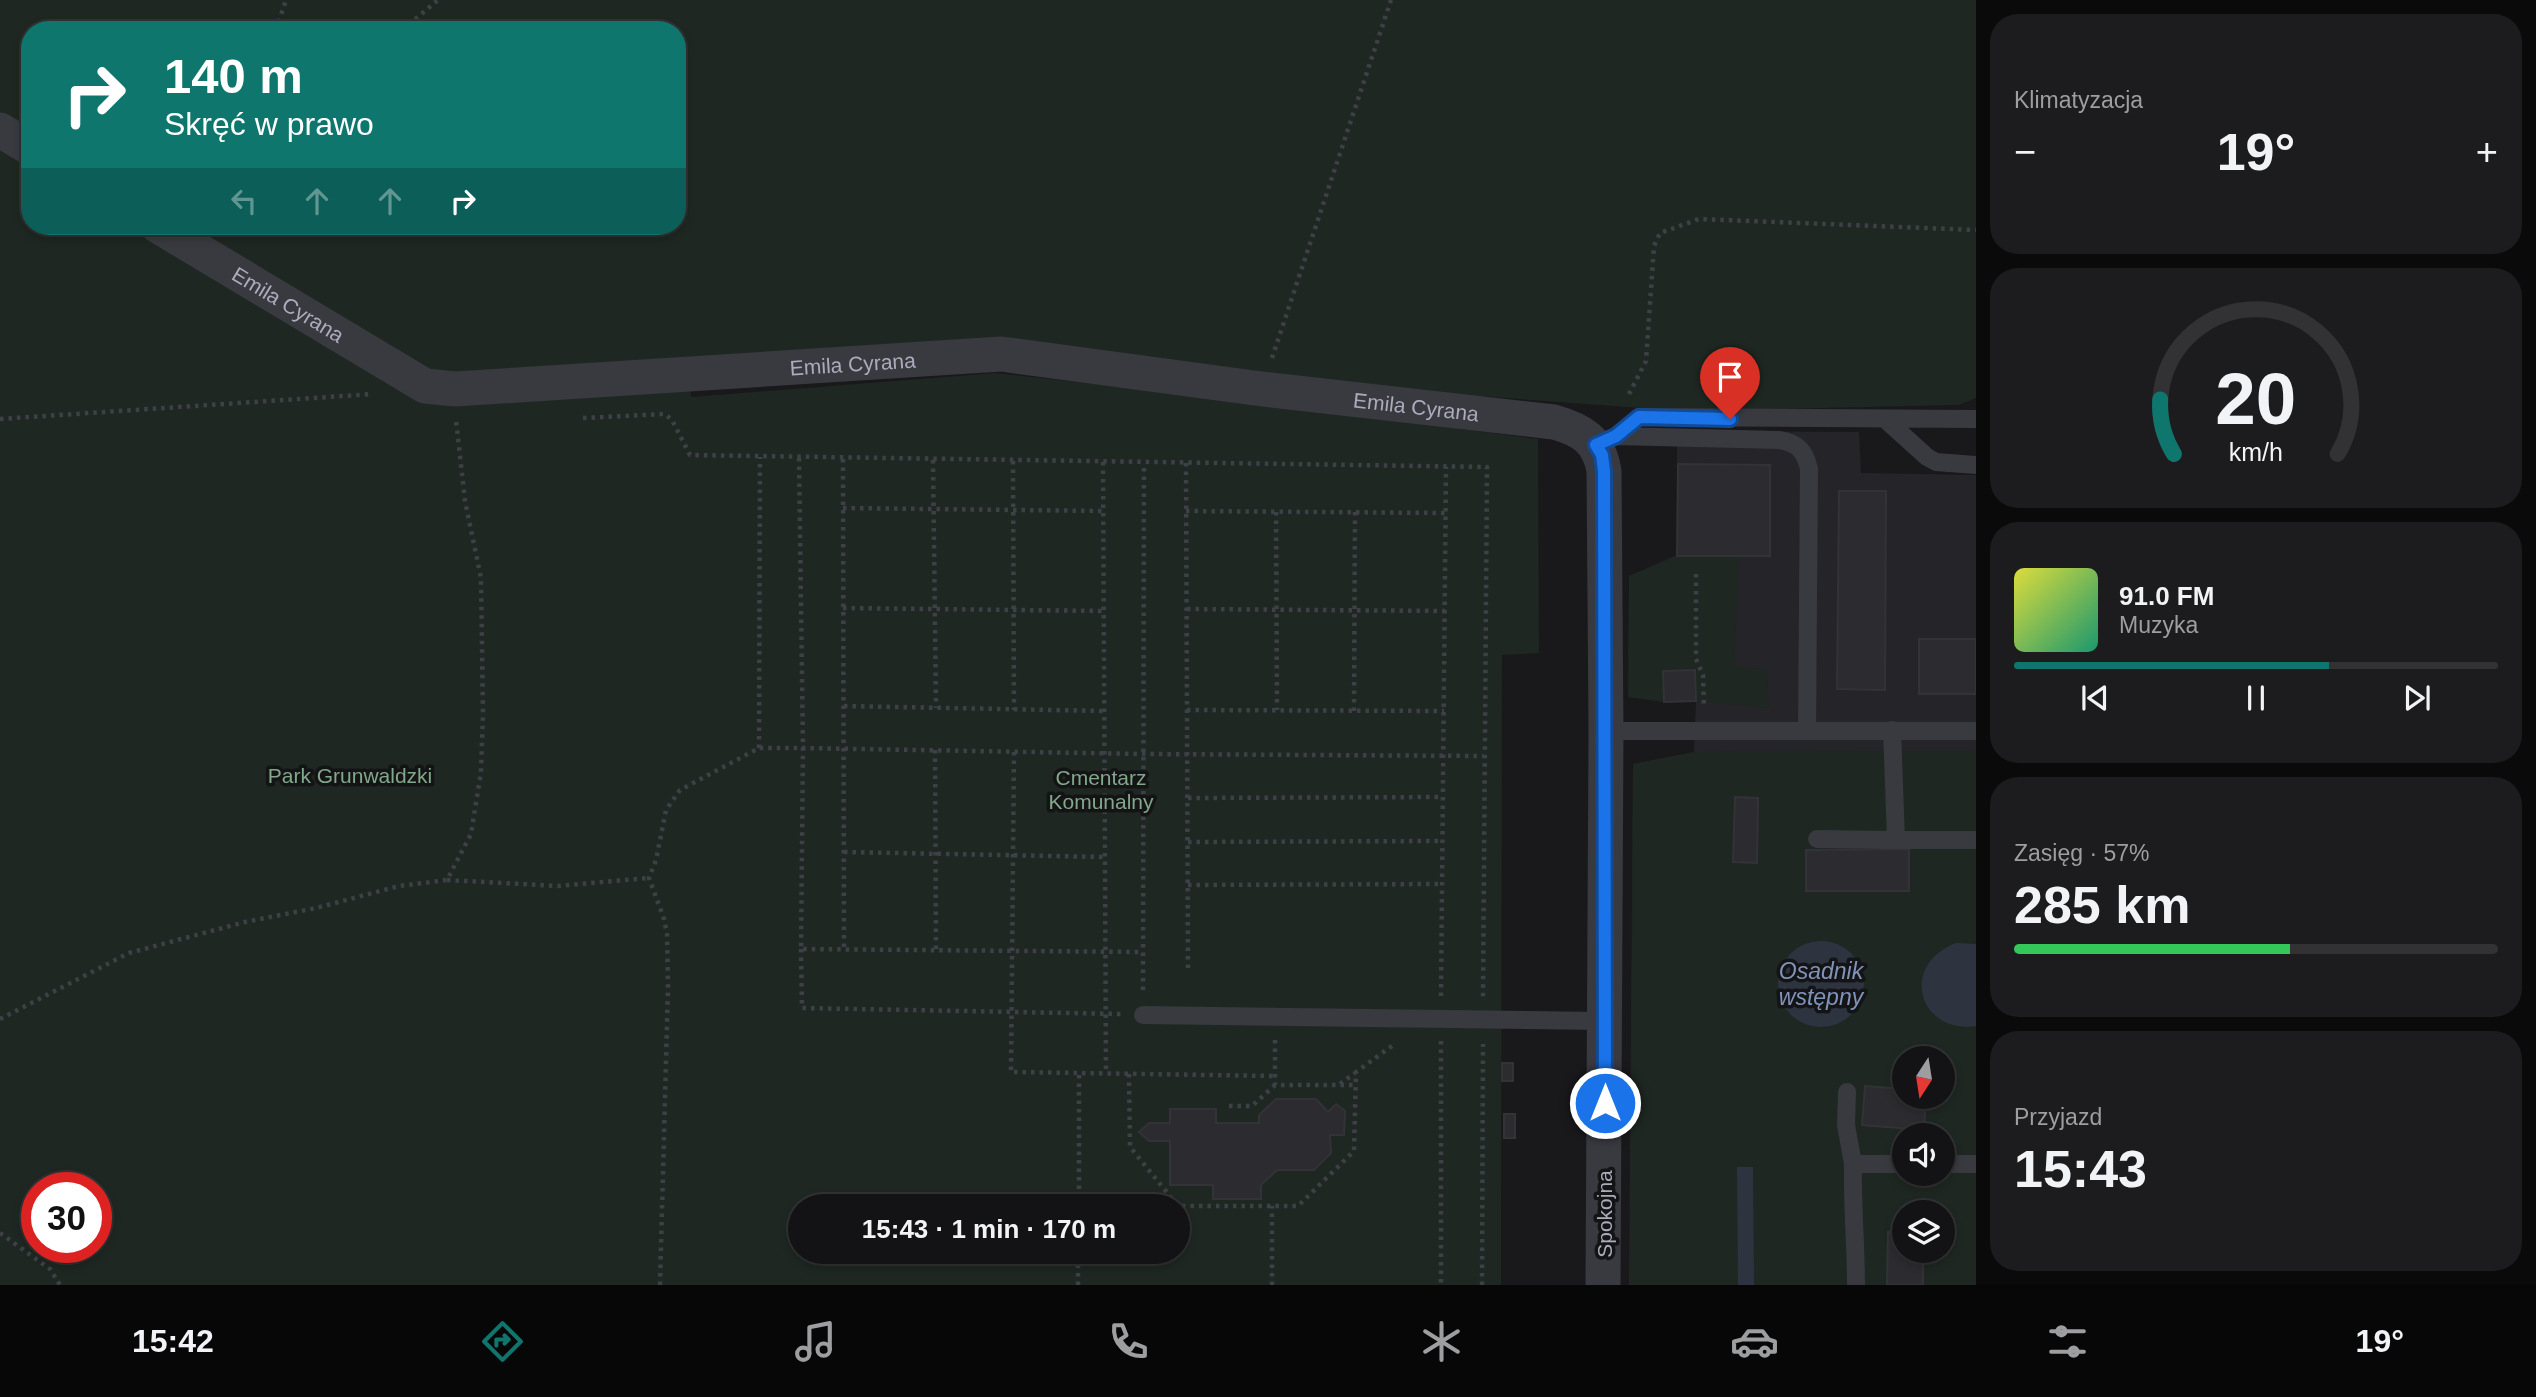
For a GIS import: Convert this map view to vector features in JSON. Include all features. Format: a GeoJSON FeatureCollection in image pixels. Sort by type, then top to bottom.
{"type":"FeatureCollection","features":[{"type":"Feature","properties":{"kind":"street"},"geometry":{"type":"LineString","coordinates":[[0,130],[21,143]]}},
{"type":"Feature","properties":{"kind":"street","name":"Emila Cyrana"},"geometry":{"type":"LineString","coordinates":[[173,235],[445,399],[1002,354],[1262,389],[1554,422],[1599,439]]}},
{"type":"Feature","properties":{"kind":"street","name":"Spokojna"},"geometry":{"type":"LineString","coordinates":[[1599,439],[1604,471],[1606,731],[1603,1285]]}},
{"type":"Feature","properties":{"kind":"lane"},"geometry":{"type":"LineString","coordinates":[[1599,439],[1639,417],[1976,419]]}},
{"type":"Feature","properties":{"kind":"lane"},"geometry":{"type":"LineString","coordinates":[[1885,419],[1936,463],[1976,465]]}},
{"type":"Feature","properties":{"kind":"lane"},"geometry":{"type":"LineString","coordinates":[[1599,439],[1779,440],[1803,451],[1809,469],[1807,731]]}},
{"type":"Feature","properties":{"kind":"lane"},"geometry":{"type":"LineString","coordinates":[[1892,730],[1896,840]]}},
{"type":"Feature","properties":{"kind":"lane"},"geometry":{"type":"LineString","coordinates":[[1606,731],[1976,731]]}},
{"type":"Feature","properties":{"kind":"lane"},"geometry":{"type":"LineString","coordinates":[[1817,839],[1976,840]]}},
{"type":"Feature","properties":{"kind":"lane"},"geometry":{"type":"LineString","coordinates":[[1143,1015],[1605,1021]]}},
{"type":"Feature","properties":{"kind":"lane"},"geometry":{"type":"LineString","coordinates":[[1847,1092],[1846,1125],[1853,1164],[1852,1214],[1856,1285]]}},
{"type":"Feature","properties":{"kind":"lane"},"geometry":{"type":"LineString","coordinates":[[1853,1164],[1892,1164]]}},
{"type":"Feature","properties":{"kind":"lane"},"geometry":{"type":"LineString","coordinates":[[1955,1164],[1976,1164]]}},
{"type":"Feature","properties":{"kind":"path"},"geometry":{"type":"LineString","coordinates":[[279,21],[286,0]]}},
{"type":"Feature","properties":{"kind":"path"},"geometry":{"type":"LineString","coordinates":[[413,21],[438,0]]}},
{"type":"Feature","properties":{"kind":"path"},"geometry":{"type":"LineString","coordinates":[[1262,389],[1391,0]]}},
{"type":"Feature","properties":{"kind":"path"},"geometry":{"type":"LineString","coordinates":[[1599,439],[1646,361],[1654,246],[1661,233],[1699,219],[1976,230]]}},
{"type":"Feature","properties":{"kind":"path"},"geometry":{"type":"LineString","coordinates":[[0,419],[398,392],[445,399],[470,422]]}},
{"type":"Feature","properties":{"kind":"path"},"geometry":{"type":"LineString","coordinates":[[445,399],[481,578],[482,726],[481,772],[471,834],[447,880]]}},
{"type":"Feature","properties":{"kind":"path"},"geometry":{"type":"LineString","coordinates":[[581,418],[665,414],[672,420],[690,455],[1487,467],[1483,1000]]}},
{"type":"Feature","properties":{"kind":"path"},"geometry":{"type":"LineString","coordinates":[[759,748],[760,457]]}},
{"type":"Feature","properties":{"kind":"path"},"geometry":{"type":"LineString","coordinates":[[799,458],[803,748],[802,1008],[1106,1014]]}},
{"type":"Feature","properties":{"kind":"path"},"geometry":{"type":"LineString","coordinates":[[843,459],[844,949]]}},
{"type":"Feature","properties":{"kind":"path"},"geometry":{"type":"LineString","coordinates":[[933,460],[936,708]]}},
{"type":"Feature","properties":{"kind":"path"},"geometry":{"type":"LineString","coordinates":[[1013,461],[1014,710]]}},
{"type":"Feature","properties":{"kind":"path"},"geometry":{"type":"LineString","coordinates":[[1103,462],[1106,1074]]}},
{"type":"Feature","properties":{"kind":"path"},"geometry":{"type":"LineString","coordinates":[[1143,1015],[1144,463]]}},
{"type":"Feature","properties":{"kind":"path"},"geometry":{"type":"LineString","coordinates":[[1185,463],[1188,968]]}},
{"type":"Feature","properties":{"kind":"path"},"geometry":{"type":"LineString","coordinates":[[1441,1000],[1446,467]]}},
{"type":"Feature","properties":{"kind":"path"},"geometry":{"type":"LineString","coordinates":[[843,508],[1103,511]]}},
{"type":"Feature","properties":{"kind":"path"},"geometry":{"type":"LineString","coordinates":[[1186,511],[1446,513]]}},
{"type":"Feature","properties":{"kind":"path"},"geometry":{"type":"LineString","coordinates":[[1276,512],[1277,710]]}},
{"type":"Feature","properties":{"kind":"path"},"geometry":{"type":"LineString","coordinates":[[1354,711],[1355,512]]}},
{"type":"Feature","properties":{"kind":"path"},"geometry":{"type":"LineString","coordinates":[[1696,574],[1696,659],[1703,675],[1703,730]]}},
{"type":"Feature","properties":{"kind":"path"},"geometry":{"type":"LineString","coordinates":[[843,608],[1104,611]]}},
{"type":"Feature","properties":{"kind":"path"},"geometry":{"type":"LineString","coordinates":[[1186,609],[1445,611]]}},
{"type":"Feature","properties":{"kind":"path"},"geometry":{"type":"LineString","coordinates":[[844,706],[1104,711]]}},
{"type":"Feature","properties":{"kind":"path"},"geometry":{"type":"LineString","coordinates":[[1187,710],[1444,711]]}},
{"type":"Feature","properties":{"kind":"path"},"geometry":{"type":"LineString","coordinates":[[660,1285],[667,934],[649,877],[656,860],[666,810],[680,790],[759,748],[1483,756]]}},
{"type":"Feature","properties":{"kind":"path"},"geometry":{"type":"LineString","coordinates":[[935,750],[936,951]]}},
{"type":"Feature","properties":{"kind":"path"},"geometry":{"type":"LineString","coordinates":[[1014,752],[1011,1072],[1275,1076]]}},
{"type":"Feature","properties":{"kind":"path"},"geometry":{"type":"LineString","coordinates":[[1188,798],[1443,797]]}},
{"type":"Feature","properties":{"kind":"path"},"geometry":{"type":"LineString","coordinates":[[1188,842],[1443,841]]}},
{"type":"Feature","properties":{"kind":"path"},"geometry":{"type":"LineString","coordinates":[[844,852],[1105,857]]}},
{"type":"Feature","properties":{"kind":"path"},"geometry":{"type":"LineString","coordinates":[[0,1018],[129,953],[245,922],[316,908],[399,886],[447,880],[558,886],[649,877]]}},
{"type":"Feature","properties":{"kind":"path"},"geometry":{"type":"LineString","coordinates":[[1188,884],[1442,884]]}},
{"type":"Feature","properties":{"kind":"path"},"geometry":{"type":"LineString","coordinates":[[801,949],[1142,952]]}},
{"type":"Feature","properties":{"kind":"path"},"geometry":{"type":"LineString","coordinates":[[1441,1034],[1441,1285]]}},
{"type":"Feature","properties":{"kind":"path"},"geometry":{"type":"LineString","coordinates":[[1482,1285],[1483,1034]]}},
{"type":"Feature","properties":{"kind":"path"},"geometry":{"type":"LineString","coordinates":[[1275,1036],[1275,1084]]}},
{"type":"Feature","properties":{"kind":"path"},"geometry":{"type":"LineString","coordinates":[[1340,1085],[1397,1042]]}},
{"type":"Feature","properties":{"kind":"path"},"geometry":{"type":"LineString","coordinates":[[1129,1074],[1130,1147],[1178,1206],[1298,1206],[1354,1151],[1356,1072]]}},
{"type":"Feature","properties":{"kind":"path"},"geometry":{"type":"LineString","coordinates":[[1079,1073],[1079,1194]]}},
{"type":"Feature","properties":{"kind":"path"},"geometry":{"type":"LineString","coordinates":[[1228,1106],[1252,1106],[1275,1084],[1356,1085]]}},
{"type":"Feature","properties":{"kind":"path"},"geometry":{"type":"LineString","coordinates":[[1272,1206],[1272,1285]]}},
{"type":"Feature","properties":{"kind":"path"},"geometry":{"type":"LineString","coordinates":[[0,1233],[50,1269],[60,1285]]}},
{"type":"Feature","properties":{"kind":"path"},"geometry":{"type":"LineString","coordinates":[[1078,1264],[1078,1285]]}},
{"type":"Feature","properties":{"kind":"shaded area"},"geometry":{"type":"Polygon","coordinates":[[[1677,431],[1859,432],[1861,473],[1976,475],[1976,1285],[1629,1285],[1633,764],[1694,752],[1696,702],[1664,702],[1628,697],[1629,576],[1677,555],[1677,431]]]}},
{"type":"Feature","properties":{"kind":"green space","name":"Park Grunwaldzki"},"geometry":{"type":"Polygon","coordinates":[[[0,0],[1976,0],[1976,398],[1959,405],[1681,411],[1274,381],[1000,341],[688,362],[691,397],[995,373],[1256,402],[1538,439],[1539,653],[1502,655],[1501,1285],[0,1285],[0,0]]]}},
{"type":"Feature","properties":{"kind":"green space"},"geometry":{"type":"Polygon","coordinates":[[[1677,556],[1739,556],[1734,667],[1767,669],[1769,708],[1696,701],[1664,702],[1628,697],[1629,576],[1677,556]]]}},
{"type":"Feature","properties":{"kind":"green space"},"geometry":{"type":"Polygon","coordinates":[[[1976,751],[1976,1285],[1630,1285],[1633,764],[1694,752],[1976,751]]]}},
{"type":"Feature","properties":{"kind":"water","name":"Osadnik wstępny"},"geometry":{"type":"Polygon","coordinates":[[[1821,941],[1845,948],[1857,960],[1864,984],[1857,1008],[1845,1020],[1821,1027],[1797,1020],[1785,1008],[1778,984],[1785,960],[1797,948],[1821,941]]]}},
{"type":"Feature","properties":{"kind":"water","name":"Osadnik wstępny"},"geometry":{"type":"Polygon","coordinates":[[[1956,943],[1976,944],[1976,1026],[1956,1026],[1940,1020],[1929,1009],[1923,996],[1922,981],[1927,966],[1938,953],[1956,943]]]}},
{"type":"Feature","properties":{"kind":"water"},"geometry":{"type":"Polygon","coordinates":[[[1737,1167],[1753,1167],[1754,1285],[1738,1285],[1737,1167]]]}},
{"type":"Feature","properties":{"kind":"building"},"geometry":{"type":"Polygon","coordinates":[[[1678,464],[1770,465],[1770,556],[1677,556],[1678,464]]]}},
{"type":"Feature","properties":{"kind":"building"},"geometry":{"type":"Polygon","coordinates":[[[1839,491],[1886,491],[1885,690],[1837,689],[1839,491]]]}},
{"type":"Feature","properties":{"kind":"building"},"geometry":{"type":"Polygon","coordinates":[[[1919,639],[1976,639],[1976,694],[1919,694],[1919,639]]]}},
{"type":"Feature","properties":{"kind":"building"},"geometry":{"type":"Polygon","coordinates":[[[1695,670],[1696,701],[1664,702],[1663,671],[1695,670]]]}},
{"type":"Feature","properties":{"kind":"building"},"geometry":{"type":"Polygon","coordinates":[[[1735,797],[1758,798],[1757,863],[1733,862],[1735,797]]]}},
{"type":"Feature","properties":{"kind":"building"},"geometry":{"type":"Polygon","coordinates":[[[1909,849],[1909,891],[1806,891],[1806,850],[1909,849]]]}},
{"type":"Feature","properties":{"kind":"building"},"geometry":{"type":"Polygon","coordinates":[[[1502,1063],[1513,1063],[1513,1081],[1502,1081],[1502,1063]]]}},
{"type":"Feature","properties":{"kind":"building"},"geometry":{"type":"Polygon","coordinates":[[[1865,1086],[1892,1088],[1892,1110],[1925,1110],[1924,1123],[1892,1123],[1892,1127],[1862,1125],[1865,1086]]]}},
{"type":"Feature","properties":{"kind":"building"},"geometry":{"type":"Polygon","coordinates":[[[1276,1099],[1316,1099],[1328,1112],[1336,1104],[1345,1111],[1344,1135],[1330,1135],[1331,1153],[1314,1170],[1277,1170],[1261,1185],[1261,1199],[1213,1199],[1213,1185],[1170,1185],[1170,1141],[1149,1141],[1139,1132],[1149,1123],[1170,1123],[1170,1109],[1216,1109],[1216,1123],[1259,1123],[1259,1115],[1276,1099]]]}},
{"type":"Feature","properties":{"kind":"building"},"geometry":{"type":"Polygon","coordinates":[[[1504,1114],[1515,1114],[1515,1138],[1504,1138],[1504,1114]]]}},
{"type":"Feature","properties":{"kind":"building"},"geometry":{"type":"Polygon","coordinates":[[[1888,1232],[1892,1232],[1892,1263],[1923,1263],[1923,1285],[1887,1285],[1888,1232]]]}},
{"type":"Feature","properties":{"kind":"route"},"geometry":{"type":"LineString","coordinates":[[1605,1103],[1604,471],[1602,455],[1596,445],[1616,436],[1639,417],[1730,419]]}},
{"type":"Feature","properties":{"kind":"park label","name":"Cmentarz Komunalny"},"geometry":{"type":"Point","coordinates":[1101,789]}}]}
